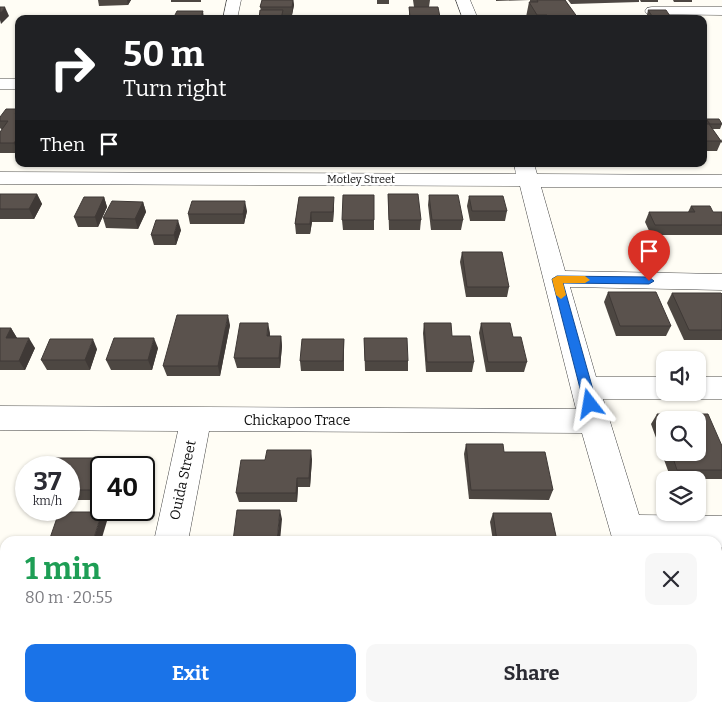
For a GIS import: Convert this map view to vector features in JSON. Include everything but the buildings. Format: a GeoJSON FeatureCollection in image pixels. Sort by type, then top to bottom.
{"type":"FeatureCollection","features":[{"type":"Feature","properties":{"kind":"street"},"geometry":{"type":"LineString","coordinates":[[231,15],[234,0]]}},
{"type":"Feature","properties":{"kind":"street"},"geometry":{"type":"LineString","coordinates":[[463,0],[469,15]]}},
{"type":"Feature","properties":{"kind":"street"},"geometry":{"type":"LineString","coordinates":[[652,12],[722,11]]}},
{"type":"Feature","properties":{"kind":"street"},"geometry":{"type":"LineString","coordinates":[[0,84],[15,84]]}},
{"type":"Feature","properties":{"kind":"street","name":"Motley Street"},"geometry":{"type":"LineString","coordinates":[[0,178],[189,171],[527,172],[722,181]]}},
{"type":"Feature","properties":{"kind":"street"},"geometry":{"type":"LineString","coordinates":[[527,172],[594,421],[628,536],[722,532]]}},
{"type":"Feature","properties":{"kind":"street"},"geometry":{"type":"LineString","coordinates":[[557,279],[722,282]]}},
{"type":"Feature","properties":{"kind":"street"},"geometry":{"type":"LineString","coordinates":[[586,388],[656,388]]}},
{"type":"Feature","properties":{"kind":"street"},"geometry":{"type":"LineString","coordinates":[[706,388],[722,388]]}},
{"type":"Feature","properties":{"kind":"street","name":"Chickapoo Trace"},"geometry":{"type":"LineString","coordinates":[[0,418],[594,421]]}},
{"type":"Feature","properties":{"kind":"street","name":"Ouida Street"},"geometry":{"type":"LineString","coordinates":[[172,536],[196,419]]}},
{"type":"Feature","properties":{"kind":"slow traffic"},"geometry":{"type":"LineString","coordinates":[[561,295],[557,279],[585,280]]}},
{"type":"Feature","properties":{"kind":"route"},"geometry":{"type":"LineString","coordinates":[[590,404],[557,279],[649,281]]}}]}
